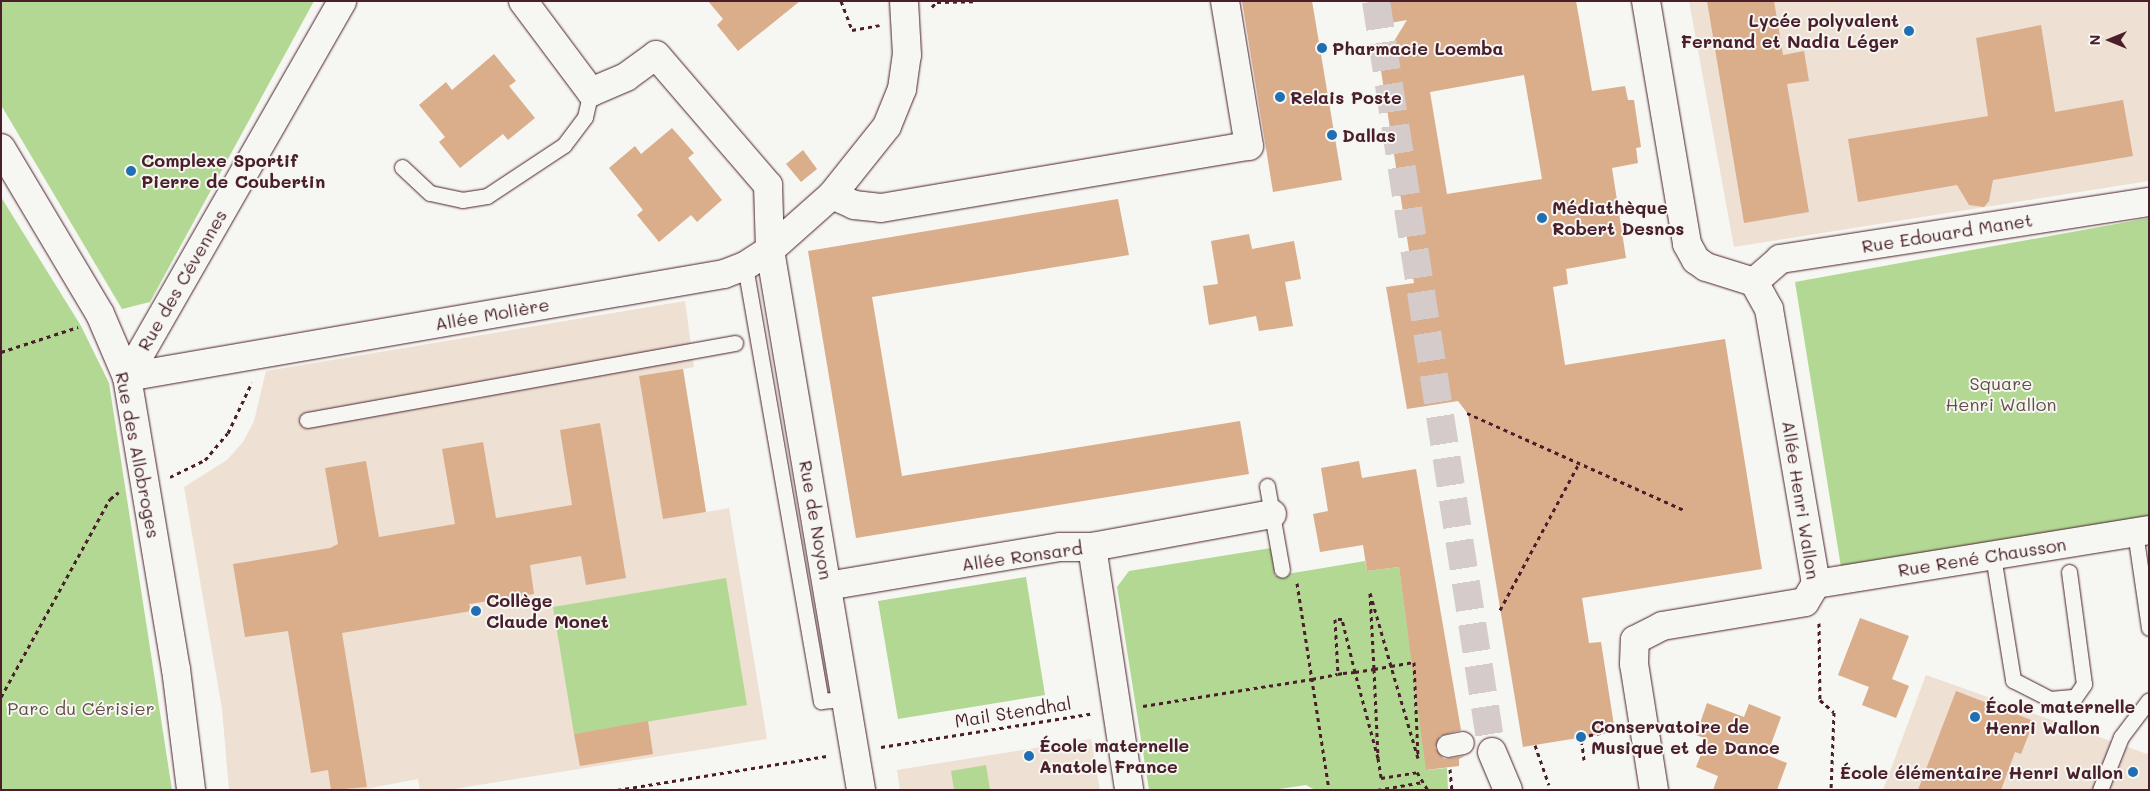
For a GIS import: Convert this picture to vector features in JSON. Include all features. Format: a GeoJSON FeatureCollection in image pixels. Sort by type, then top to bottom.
{"type":"FeatureCollection","features":[{"type":"Feature","properties":{"kind":"street","name":"Rue des Cévennes"},"geometry":{"type":"LineString","coordinates":[[127,378],[342,1]]}},
{"type":"Feature","properties":{"kind":"street"},"geometry":{"type":"LineString","coordinates":[[524,1],[591,92]]}},
{"type":"Feature","properties":{"kind":"street"},"geometry":{"type":"LineString","coordinates":[[832,195],[854,205],[881,208],[1249,146],[1225,1]]}},
{"type":"Feature","properties":{"kind":"street"},"geometry":{"type":"LineString","coordinates":[[1646,1],[1687,244],[1696,260],[1706,267],[1754,282]]}},
{"type":"Feature","properties":{"kind":"street","name":"Allée Molière"},"geometry":{"type":"LineString","coordinates":[[127,378],[724,274],[745,266],[770,250],[832,195],[887,126],[902,89],[906,11]]}},
{"type":"Feature","properties":{"kind":"street","name":"Rue de Noyon"},"geometry":{"type":"LineString","coordinates":[[591,92],[626,77],[656,55],[768,185],[770,250],[861,790]]}},
{"type":"Feature","properties":{"kind":"street","name":"Rue des Allobroges"},"geometry":{"type":"LineString","coordinates":[[1,148],[100,314],[127,378],[176,669],[190,790]]}},
{"type":"Feature","properties":{"kind":"street","name":"Rue Edouard Manet"},"geometry":{"type":"LineString","coordinates":[[1754,282],[1780,259],[2149,202]]}},
{"type":"Feature","properties":{"kind":"street","name":"Allée Henri Wallon"},"geometry":{"type":"LineString","coordinates":[[1654,790],[1634,664],[1635,640],[1662,626],[1811,593],[1769,309],[1754,282]]}},
{"type":"Feature","properties":{"kind":"street"},"geometry":{"type":"LineString","coordinates":[[1092,547],[1272,514]]}},
{"type":"Feature","properties":{"kind":"street","name":"Rue René Chausson"},"geometry":{"type":"LineString","coordinates":[[1811,593],[1993,556],[2142,531]]}},
{"type":"Feature","properties":{"kind":"street","name":"Allée Ronsard"},"geometry":{"type":"LineString","coordinates":[[827,586],[1060,548],[1092,547],[1129,790]]}},
{"type":"Feature","properties":{"kind":"street"},"geometry":{"type":"LineString","coordinates":[[1491,790],[1492,752],[1508,790]]}},
{"type":"Feature","properties":{"kind":"lane"},"geometry":{"type":"LineString","coordinates":[[402,167],[430,193],[462,200],[487,196],[564,145],[585,117],[591,92]]}},
{"type":"Feature","properties":{"kind":"lane"},"geometry":{"type":"LineString","coordinates":[[745,266],[820,701],[846,699]]}},
{"type":"Feature","properties":{"kind":"lane"},"geometry":{"type":"LineString","coordinates":[[307,420],[735,343]]}},
{"type":"Feature","properties":{"kind":"lane"},"geometry":{"type":"LineString","coordinates":[[1267,486],[1282,570]]}},
{"type":"Feature","properties":{"kind":"lane"},"geometry":{"type":"LineString","coordinates":[[2142,531],[2149,628]]}},
{"type":"Feature","properties":{"kind":"lane"},"geometry":{"type":"LineString","coordinates":[[1993,556],[2013,680],[2050,700],[2075,697],[2084,684],[2069,572]]}},
{"type":"Feature","properties":{"kind":"lane"},"geometry":{"type":"LineString","coordinates":[[2100,790],[2121,736],[2149,700]]}},
{"type":"Feature","properties":{"kind":"path"},"geometry":{"type":"LineString","coordinates":[[841,1],[852,30],[906,11]]}},
{"type":"Feature","properties":{"kind":"path"},"geometry":{"type":"LineString","coordinates":[[937,2],[976,1]]}},
{"type":"Feature","properties":{"kind":"path"},"geometry":{"type":"LineString","coordinates":[[1,352],[68,334],[100,314]]}},
{"type":"Feature","properties":{"kind":"path"},"geometry":{"type":"LineString","coordinates":[[1467,413],[1684,510]]}},
{"type":"Feature","properties":{"kind":"path"},"geometry":{"type":"LineString","coordinates":[[1500,610],[1578,463]]}},
{"type":"Feature","properties":{"kind":"path"},"geometry":{"type":"LineString","coordinates":[[1282,570],[1294,567],[1329,790]]}},
{"type":"Feature","properties":{"kind":"path"},"geometry":{"type":"LineString","coordinates":[[1811,593],[1820,624],[1821,704],[1834,712],[1831,790]]}},
{"type":"Feature","properties":{"kind":"path"},"geometry":{"type":"LineString","coordinates":[[1391,666],[1370,594],[1378,758],[1381,778],[1417,772],[1428,790]]}},
{"type":"Feature","properties":{"kind":"path"},"geometry":{"type":"LineString","coordinates":[[1338,674],[1335,619],[1342,619],[1378,758]]}},
{"type":"Feature","properties":{"kind":"path","name":"Mail Stendhal"},"geometry":{"type":"LineString","coordinates":[[617,790],[1414,662],[1418,758],[1391,666]]}},
{"type":"Feature","properties":{"kind":"path"},"geometry":{"type":"LineString","coordinates":[[1584,760],[1581,737],[1616,732],[1614,723]]}},
{"type":"Feature","properties":{"kind":"path"},"geometry":{"type":"LineString","coordinates":[[1535,745],[1549,785]]}},
{"type":"Feature","properties":{"kind":"path"},"geometry":{"type":"LineString","coordinates":[[1377,790],[1423,782]]}},
{"type":"Feature","properties":{"kind":"shaded area"},"geometry":{"type":"Polygon","coordinates":[[[1689,1],[2149,1],[2149,181],[1734,247],[1689,1]]]}},
{"type":"Feature","properties":{"kind":"shaded area","name":"Collège Claude Monet"},"geometry":{"type":"Polygon","coordinates":[[[685,301],[694,367],[683,369],[706,512],[729,508],[767,739],[447,790],[420,790],[418,779],[360,790],[229,790],[222,709],[184,487],[227,460],[243,442],[254,421],[266,371],[685,301]]]}},
{"type":"Feature","properties":{"kind":"shaded area","name":"École maternelle Henri Wallon"},"geometry":{"type":"Polygon","coordinates":[[[1926,675],[2147,754],[2149,749],[2149,790],[1883,790],[1926,675]]]}},
{"type":"Feature","properties":{"kind":"shaded area","name":"École maternelle Anatole France"},"geometry":{"type":"Polygon","coordinates":[[[1091,739],[1100,790],[900,790],[897,770],[1091,739]]]}},
{"type":"Feature","properties":{"kind":"green space","name":"Complexe Sportif Pierre de Coubertin"},"geometry":{"type":"Polygon","coordinates":[[[1,1],[314,1],[150,302],[122,309],[1,105],[1,1]]]}},
{"type":"Feature","properties":{"kind":"green space","name":"Parc du Cérisier"},"geometry":{"type":"Polygon","coordinates":[[[1,197],[81,326],[109,383],[172,790],[1,790],[1,197]]]}},
{"type":"Feature","properties":{"kind":"green space","name":"Square Henri Wallon"},"geometry":{"type":"Polygon","coordinates":[[[2149,218],[2149,520],[1841,567],[1795,282],[2149,218]]]}},
{"type":"Feature","properties":{"kind":"green space"},"geometry":{"type":"Polygon","coordinates":[[[1271,548],[1275,576],[1365,561],[1367,571],[1399,567],[1427,770],[1447,768],[1448,790],[1315,790],[1306,785],[1272,790],[1149,790],[1117,587],[1129,571],[1271,548]]]}},
{"type":"Feature","properties":{"kind":"green space"},"geometry":{"type":"Polygon","coordinates":[[[1026,577],[1045,695],[898,719],[878,601],[1026,577]]]}},
{"type":"Feature","properties":{"kind":"green space"},"geometry":{"type":"Polygon","coordinates":[[[726,578],[747,705],[574,734],[553,607],[726,578]]]}},
{"type":"Feature","properties":{"kind":"green space"},"geometry":{"type":"Polygon","coordinates":[[[986,765],[990,790],[954,790],[951,771],[986,765]]]}},
{"type":"Feature","properties":{"kind":"building"},"geometry":{"type":"Polygon","coordinates":[[[708,1],[800,1],[738,51],[717,25],[723,19],[708,1]]]}},
{"type":"Feature","properties":{"kind":"building"},"geometry":{"type":"Polygon","coordinates":[[[1242,1],[1312,1],[1342,180],[1273,192],[1242,1]]]}},
{"type":"Feature","properties":{"kind":"building"},"geometry":{"type":"Polygon","coordinates":[[[1369,1],[1576,1],[1592,91],[1625,86],[1628,100],[1634,100],[1641,147],[1636,148],[1638,163],[1612,168],[1626,258],[1566,269],[1568,284],[1553,287],[1565,365],[1725,339],[1762,569],[1582,598],[1589,643],[1601,642],[1615,732],[1523,747],[1468,414],[1458,401],[1407,409],[1386,287],[1414,283],[1380,64],[1407,20],[1373,26],[1369,1]],[[1524,75],[1430,92],[1447,194],[1542,179],[1524,75]]]}},
{"type":"Feature","properties":{"kind":"building"},"geometry":{"type":"Polygon","coordinates":[[[1707,1],[1774,1],[1783,55],[1804,51],[1809,81],[1787,84],[1809,212],[1744,223],[1707,1]]]}},
{"type":"Feature","properties":{"kind":"building"},"geometry":{"type":"Polygon","coordinates":[[[2041,25],[2055,112],[2123,100],[2133,156],[1993,180],[1989,201],[1984,207],[1969,205],[1957,185],[1858,202],[1848,139],[1988,116],[1976,38],[2041,25]]]}},
{"type":"Feature","properties":{"kind":"building"},"geometry":{"type":"Polygon","coordinates":[[[494,54],[516,81],[509,86],[535,118],[508,140],[503,134],[460,168],[439,142],[445,137],[419,105],[446,82],[452,90],[494,54]]]}},
{"type":"Feature","properties":{"kind":"building"},"geometry":{"type":"Polygon","coordinates":[[[672,128],[694,153],[688,158],[722,200],[697,222],[691,215],[659,242],[637,215],[643,210],[609,168],[635,146],[641,154],[672,128]]]}},
{"type":"Feature","properties":{"kind":"building"},"geometry":{"type":"Polygon","coordinates":[[[803,150],[817,169],[801,182],[786,164],[803,150]]]}},
{"type":"Feature","properties":{"kind":"building"},"geometry":{"type":"Polygon","coordinates":[[[1118,199],[1129,255],[872,297],[902,476],[1240,421],[1249,474],[856,538],[808,251],[1118,199]]]}},
{"type":"Feature","properties":{"kind":"building"},"geometry":{"type":"Polygon","coordinates":[[[1249,234],[1252,249],[1294,241],[1301,279],[1285,282],[1293,326],[1259,331],[1256,316],[1209,325],[1203,286],[1218,284],[1211,241],[1249,234]]]}},
{"type":"Feature","properties":{"kind":"building"},"geometry":{"type":"Polygon","coordinates":[[[683,369],[706,512],[663,519],[639,376],[683,369]]]}},
{"type":"Feature","properties":{"kind":"building"},"geometry":{"type":"Polygon","coordinates":[[[600,423],[626,578],[586,585],[581,556],[530,565],[534,594],[469,604],[471,611],[342,633],[367,787],[331,790],[328,770],[311,773],[288,631],[245,637],[233,564],[330,548],[338,544],[325,468],[366,461],[379,537],[455,524],[442,449],[483,442],[496,518],[572,505],[560,430],[600,423]]]}},
{"type":"Feature","properties":{"kind":"building"},"geometry":{"type":"Polygon","coordinates":[[[1359,461],[1362,478],[1416,469],[1461,730],[1440,736],[1435,748],[1444,759],[1465,756],[1459,759],[1459,766],[1426,770],[1399,567],[1367,571],[1363,545],[1320,552],[1313,514],[1328,511],[1321,468],[1359,461]]]}},
{"type":"Feature","properties":{"kind":"building"},"geometry":{"type":"Polygon","coordinates":[[[1860,618],[1909,636],[1892,679],[1909,686],[1896,718],[1862,705],[1869,687],[1838,675],[1860,618]]]}},
{"type":"Feature","properties":{"kind":"building"},"geometry":{"type":"Polygon","coordinates":[[[1956,691],[2034,721],[2021,754],[2015,752],[2001,790],[1918,790],[1956,691]]]}},
{"type":"Feature","properties":{"kind":"building"},"geometry":{"type":"Polygon","coordinates":[[[1707,703],[1744,717],[1749,704],[1781,717],[1767,755],[1787,763],[1777,790],[1713,790],[1718,776],[1696,767],[1707,739],[1696,735],[1707,703]]]}},
{"type":"Feature","properties":{"kind":"building"},"geometry":{"type":"Polygon","coordinates":[[[648,721],[653,754],[580,766],[574,734],[648,721]]]}},
{"type":"Feature","properties":{"kind":"tunnel"},"geometry":{"type":"LineString","coordinates":[[1376,1],[1492,752]]}},
{"type":"Feature","properties":{"kind":"place","name":"Lycée polyvalent Fernand et Nadia Léger"},"geometry":{"type":"Point","coordinates":[1909,31]}},
{"type":"Feature","properties":{"kind":"place","name":"Pharmacie Loemba"},"geometry":{"type":"Point","coordinates":[1322,48]}},
{"type":"Feature","properties":{"kind":"place","name":"Relais Poste"},"geometry":{"type":"Point","coordinates":[1280,97]}},
{"type":"Feature","properties":{"kind":"place","name":"Dallas"},"geometry":{"type":"Point","coordinates":[1332,135]}},
{"type":"Feature","properties":{"kind":"place","name":"Complexe Sportif Pierre de Coubertin"},"geometry":{"type":"Point","coordinates":[131,171]}},
{"type":"Feature","properties":{"kind":"place","name":"Médiathèque Robert Desnos"},"geometry":{"type":"Point","coordinates":[1542,218]}},
{"type":"Feature","properties":{"kind":"place","name":"Collège Claude Monet"},"geometry":{"type":"Point","coordinates":[476,611]}},
{"type":"Feature","properties":{"kind":"place","name":"École maternelle Henri Wallon"},"geometry":{"type":"Point","coordinates":[1975,717]}},
{"type":"Feature","properties":{"kind":"place","name":"Conservatoire de Musique et de Dance"},"geometry":{"type":"Point","coordinates":[1581,737]}},
{"type":"Feature","properties":{"kind":"place","name":"École maternelle Anatole France"},"geometry":{"type":"Point","coordinates":[1029,756]}},
{"type":"Feature","properties":{"kind":"place","name":"École élémentaire Henri Wallon"},"geometry":{"type":"Point","coordinates":[2133,772]}}]}
